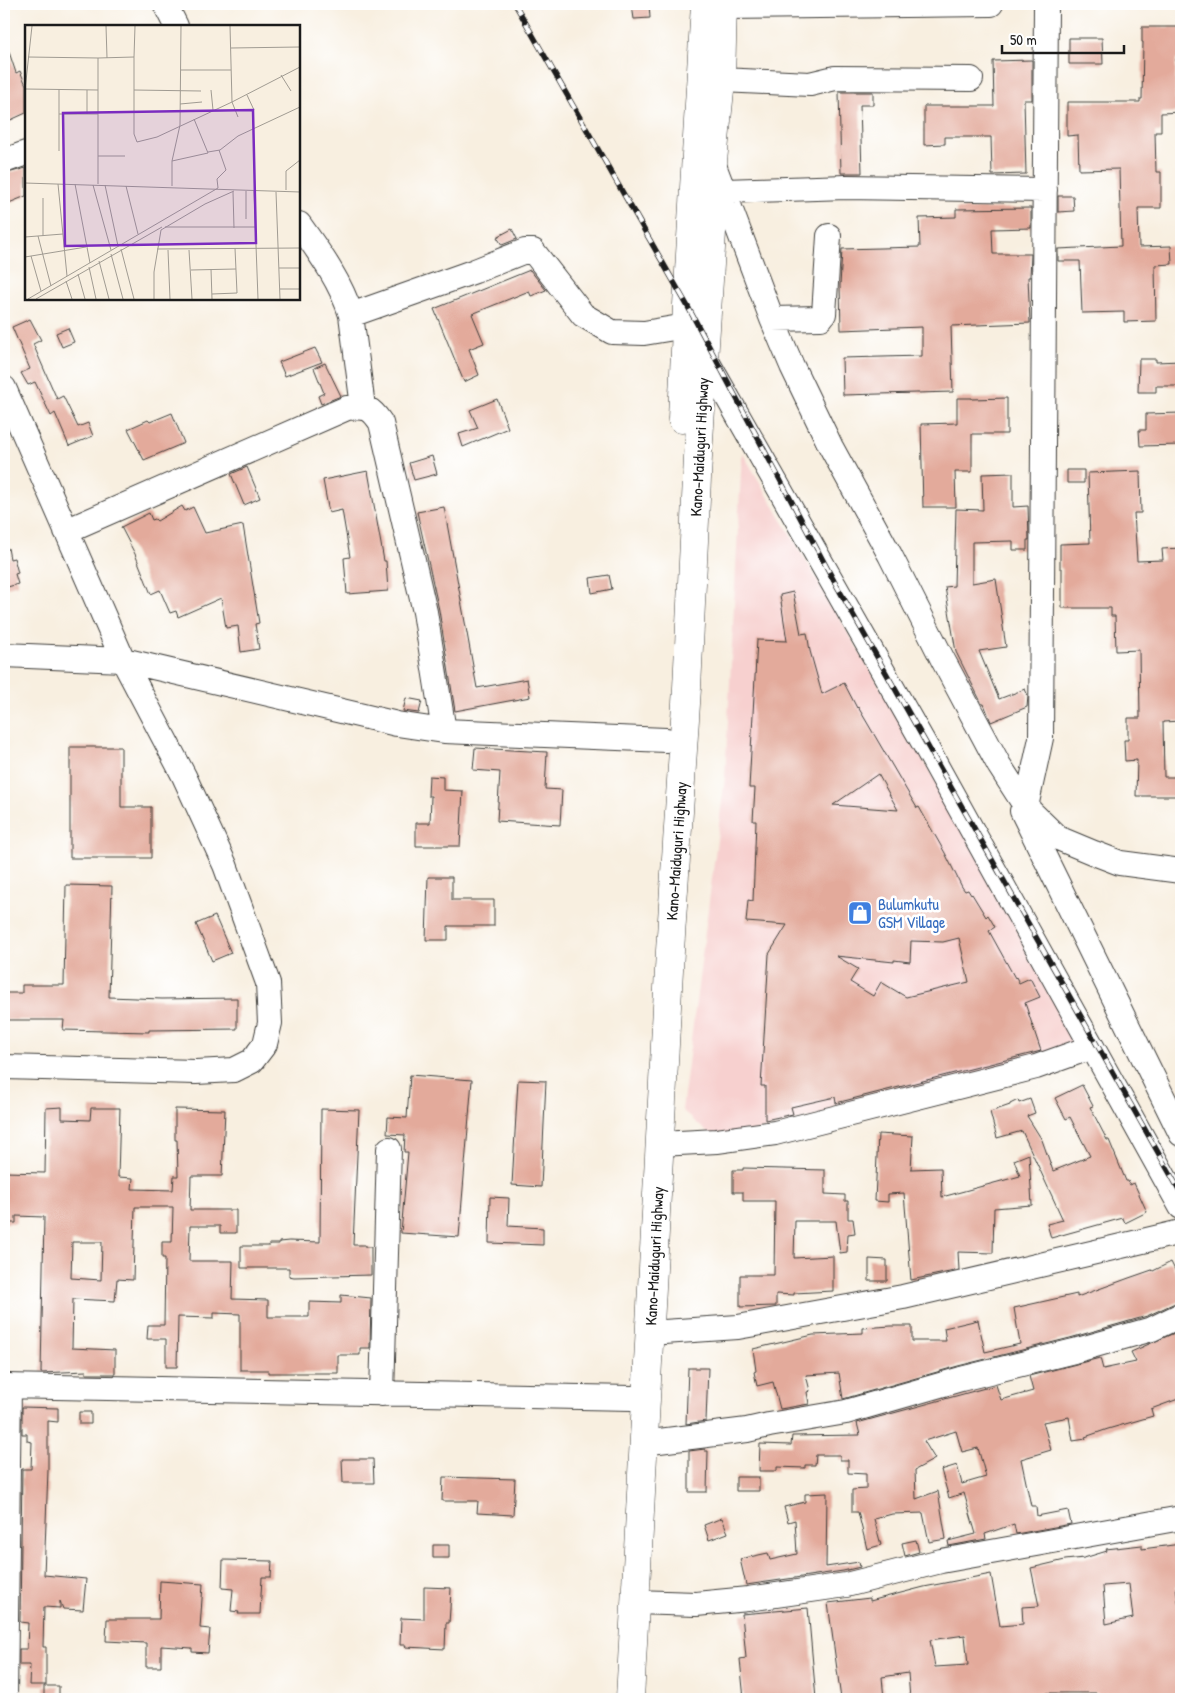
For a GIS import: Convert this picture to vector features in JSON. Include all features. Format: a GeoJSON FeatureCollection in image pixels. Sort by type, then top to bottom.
{"type":"FeatureCollection","features":[{"type":"Feature","properties":{"kind":"highway","name":"Kano-Maiduguri Highway"},"geometry":{"type":"LineString","coordinates":[[616,1699],[625,1661],[635,1602],[670,951],[687,688],[712,232],[713,162],[721,80],[717,5]]}},
{"type":"Feature","properties":{"kind":"highway","name":"Kano-Maiduguri Highway"},"geometry":{"type":"LineString","coordinates":[[630,1699],[625,1661],[632,1398],[654,1024],[686,326],[717,5]]}},
{"type":"Feature","properties":{"kind":"street"},"geometry":{"type":"LineString","coordinates":[[166,4],[176,25]]}},
{"type":"Feature","properties":{"kind":"street"},"geometry":{"type":"LineString","coordinates":[[717,5],[991,4]]}},
{"type":"Feature","properties":{"kind":"street"},"geometry":{"type":"LineString","coordinates":[[1026,807],[1041,738],[1046,4]]}},
{"type":"Feature","properties":{"kind":"street"},"geometry":{"type":"LineString","coordinates":[[721,80],[810,84],[834,78],[971,79]]}},
{"type":"Feature","properties":{"kind":"street"},"geometry":{"type":"LineString","coordinates":[[4,161],[25,153]]}},
{"type":"Feature","properties":{"kind":"street"},"geometry":{"type":"LineString","coordinates":[[713,162],[772,319],[792,366],[831,447],[999,765],[1181,1134]]}},
{"type":"Feature","properties":{"kind":"street"},"geometry":{"type":"LineString","coordinates":[[724,191],[846,187],[1045,190]]}},
{"type":"Feature","properties":{"kind":"street"},"geometry":{"type":"LineString","coordinates":[[300,225],[316,248],[347,302],[351,315],[363,407]]}},
{"type":"Feature","properties":{"kind":"street"},"geometry":{"type":"LineString","coordinates":[[772,319],[821,318],[824,314],[828,236]]}},
{"type":"Feature","properties":{"kind":"street"},"geometry":{"type":"LineString","coordinates":[[351,315],[475,271],[525,251],[533,251],[583,315],[612,332],[644,332],[686,326],[926,747],[1181,1206]]}},
{"type":"Feature","properties":{"kind":"street"},"geometry":{"type":"LineString","coordinates":[[4,388],[123,660],[184,776],[225,865],[268,983],[270,1023],[265,1044],[252,1061],[234,1070],[196,1072],[4,1067]]}},
{"type":"Feature","properties":{"kind":"street"},"geometry":{"type":"LineString","coordinates":[[66,531],[347,408],[363,407],[374,412],[381,423],[426,612],[444,731]]}},
{"type":"Feature","properties":{"kind":"street"},"geometry":{"type":"LineString","coordinates":[[4,655],[123,660],[397,724],[444,731],[666,740]]}},
{"type":"Feature","properties":{"kind":"street"},"geometry":{"type":"LineString","coordinates":[[999,765],[1026,807],[1058,838],[1120,862],[1181,871]]}},
{"type":"Feature","properties":{"kind":"street"},"geometry":{"type":"LineString","coordinates":[[660,1144],[717,1141],[775,1133],[1036,1066],[1092,1048]]}},
{"type":"Feature","properties":{"kind":"street"},"geometry":{"type":"LineString","coordinates":[[382,1394],[389,1149]]}},
{"type":"Feature","properties":{"kind":"street"},"geometry":{"type":"LineString","coordinates":[[649,1333],[738,1327],[903,1297],[1181,1232]]}},
{"type":"Feature","properties":{"kind":"street"},"geometry":{"type":"LineString","coordinates":[[643,1443],[747,1430],[846,1412],[961,1378],[1074,1351],[1152,1329],[1181,1314]]}},
{"type":"Feature","properties":{"kind":"street"},"geometry":{"type":"LineString","coordinates":[[5,1699],[6,1386],[632,1398]]}},
{"type":"Feature","properties":{"kind":"street"},"geometry":{"type":"LineString","coordinates":[[635,1602],[696,1604],[748,1599],[836,1586],[941,1561],[1056,1542],[1181,1518]]}},
{"type":"Feature","properties":{"kind":"shaded area","name":"Bulumkutu GSM Village"},"geometry":{"type":"Polygon","coordinates":[[[742,452],[1092,1047],[717,1141],[682,1110],[725,778],[742,452]]]}},
{"type":"Feature","properties":{"kind":"building"},"geometry":{"type":"Polygon","coordinates":[[[649,4],[650,18],[634,19],[632,5],[649,4]]]}},
{"type":"Feature","properties":{"kind":"building"},"geometry":{"type":"Polygon","coordinates":[[[1142,27],[1181,27],[1181,59],[1176,59],[1175,99],[1181,99],[1181,112],[1161,113],[1161,132],[1155,132],[1156,172],[1161,172],[1161,208],[1138,208],[1139,247],[1171,246],[1172,264],[1155,265],[1156,321],[1124,322],[1124,312],[1082,313],[1080,261],[1058,261],[1058,249],[1121,246],[1119,169],[1079,170],[1078,135],[1067,136],[1067,102],[1140,102],[1140,99],[1142,99],[1142,27]]]}},
{"type":"Feature","properties":{"kind":"building"},"geometry":{"type":"Polygon","coordinates":[[[1069,38],[1102,38],[1103,64],[1069,64],[1069,38]]]}},
{"type":"Feature","properties":{"kind":"building"},"geometry":{"type":"Polygon","coordinates":[[[4,43],[6,43],[16,73],[20,71],[25,83],[25,113],[4,123],[4,43]]]}},
{"type":"Feature","properties":{"kind":"building"},"geometry":{"type":"Polygon","coordinates":[[[1032,60],[1032,100],[1024,100],[1026,174],[992,175],[991,137],[945,137],[945,144],[924,145],[924,106],[994,106],[993,61],[1032,60]]]}},
{"type":"Feature","properties":{"kind":"building"},"geometry":{"type":"Polygon","coordinates":[[[839,92],[873,92],[873,105],[860,105],[862,173],[841,173],[839,92]]]}},
{"type":"Feature","properties":{"kind":"building"},"geometry":{"type":"Polygon","coordinates":[[[25,168],[25,196],[4,205],[4,174],[25,168]]]}},
{"type":"Feature","properties":{"kind":"building"},"geometry":{"type":"Polygon","coordinates":[[[1058,196],[1073,196],[1074,211],[1058,212],[1058,196]]]}},
{"type":"Feature","properties":{"kind":"building"},"geometry":{"type":"Polygon","coordinates":[[[1031,208],[1031,228],[992,229],[993,254],[1031,254],[1030,277],[1028,277],[1030,323],[951,326],[953,392],[843,395],[842,358],[922,356],[922,327],[841,330],[840,286],[842,249],[920,247],[919,218],[956,217],[956,209],[1031,208]]]}},
{"type":"Feature","properties":{"kind":"building"},"geometry":{"type":"Polygon","coordinates":[[[512,229],[517,239],[502,245],[497,237],[512,229]]]}},
{"type":"Feature","properties":{"kind":"building"},"geometry":{"type":"Polygon","coordinates":[[[530,270],[546,290],[531,296],[529,291],[472,314],[484,343],[469,349],[479,375],[464,382],[434,309],[530,270]]]}},
{"type":"Feature","properties":{"kind":"building"},"geometry":{"type":"Polygon","coordinates":[[[30,319],[41,340],[33,344],[57,399],[63,396],[78,427],[88,423],[93,436],[69,446],[55,413],[51,416],[35,382],[28,385],[21,373],[30,369],[12,327],[30,319]]]}},
{"type":"Feature","properties":{"kind":"building"},"geometry":{"type":"Polygon","coordinates":[[[68,328],[74,342],[62,347],[56,333],[68,328]]]}},
{"type":"Feature","properties":{"kind":"building"},"geometry":{"type":"Polygon","coordinates":[[[315,348],[322,362],[285,376],[279,362],[315,348]]]}},
{"type":"Feature","properties":{"kind":"building"},"geometry":{"type":"Polygon","coordinates":[[[1139,359],[1156,359],[1156,362],[1181,361],[1181,386],[1156,386],[1156,392],[1138,392],[1139,359]]]}},
{"type":"Feature","properties":{"kind":"building"},"geometry":{"type":"Polygon","coordinates":[[[325,363],[341,396],[321,404],[318,396],[324,393],[314,368],[325,363]]]}},
{"type":"Feature","properties":{"kind":"building"},"geometry":{"type":"Polygon","coordinates":[[[957,398],[1007,398],[1007,434],[972,434],[972,472],[955,472],[956,507],[923,507],[921,424],[957,423],[957,398]]]}},
{"type":"Feature","properties":{"kind":"building"},"geometry":{"type":"Polygon","coordinates":[[[497,399],[508,428],[463,447],[459,434],[478,428],[470,410],[497,399]]]}},
{"type":"Feature","properties":{"kind":"building"},"geometry":{"type":"Polygon","coordinates":[[[172,413],[184,443],[144,460],[128,429],[148,420],[150,422],[172,413]]]}},
{"type":"Feature","properties":{"kind":"building"},"geometry":{"type":"Polygon","coordinates":[[[1181,413],[1181,445],[1140,446],[1139,430],[1146,430],[1146,414],[1181,413]]]}},
{"type":"Feature","properties":{"kind":"building"},"geometry":{"type":"Polygon","coordinates":[[[432,456],[437,474],[414,480],[409,463],[432,456]]]}},
{"type":"Feature","properties":{"kind":"building"},"geometry":{"type":"Polygon","coordinates":[[[247,467],[260,498],[244,505],[231,474],[247,467]]]}},
{"type":"Feature","properties":{"kind":"building"},"geometry":{"type":"Polygon","coordinates":[[[1067,470],[1084,470],[1084,483],[1067,483],[1067,470]]]}},
{"type":"Feature","properties":{"kind":"building"},"geometry":{"type":"Polygon","coordinates":[[[368,471],[384,561],[386,561],[388,591],[347,594],[344,558],[350,557],[342,510],[329,513],[323,480],[368,471]]]}},
{"type":"Feature","properties":{"kind":"building"},"geometry":{"type":"Polygon","coordinates":[[[1140,471],[1141,513],[1134,513],[1137,561],[1163,560],[1162,549],[1181,548],[1181,662],[1177,662],[1178,690],[1181,689],[1181,721],[1163,722],[1164,777],[1181,777],[1181,796],[1136,796],[1137,760],[1125,761],[1124,740],[1128,740],[1128,718],[1140,718],[1139,650],[1116,651],[1115,616],[1111,616],[1111,608],[1062,608],[1060,544],[1090,543],[1088,473],[1140,471]]]}},
{"type":"Feature","properties":{"kind":"building"},"geometry":{"type":"Polygon","coordinates":[[[1013,473],[1013,507],[1028,506],[1029,540],[1027,540],[1027,550],[1013,550],[1013,541],[972,542],[972,583],[996,579],[1006,647],[979,651],[999,699],[1025,689],[1028,696],[1027,707],[991,722],[984,704],[982,704],[956,652],[945,587],[954,586],[956,509],[983,510],[982,474],[1013,473]]]}},
{"type":"Feature","properties":{"kind":"building"},"geometry":{"type":"Polygon","coordinates":[[[182,506],[185,511],[193,507],[205,533],[243,525],[259,623],[255,624],[259,649],[241,652],[238,626],[226,628],[221,598],[178,617],[176,611],[170,613],[160,590],[151,594],[135,554],[121,527],[149,513],[152,520],[155,519],[157,521],[182,506]]]}},
{"type":"Feature","properties":{"kind":"building"},"geometry":{"type":"Polygon","coordinates":[[[444,507],[477,688],[527,679],[530,697],[455,711],[439,610],[417,512],[444,507]]]}},
{"type":"Feature","properties":{"kind":"building"},"geometry":{"type":"Polygon","coordinates":[[[8,548],[10,559],[14,558],[18,573],[15,574],[18,584],[4,588],[4,549],[8,548]]]}},
{"type":"Feature","properties":{"kind":"building"},"geometry":{"type":"Polygon","coordinates":[[[609,575],[612,589],[592,593],[590,578],[609,575]]]}},
{"type":"Feature","properties":{"kind":"building"},"geometry":{"type":"Polygon","coordinates":[[[793,592],[801,634],[807,633],[822,694],[844,683],[917,808],[919,807],[962,887],[965,891],[968,890],[972,894],[986,917],[988,915],[995,927],[989,931],[1015,978],[1019,983],[1030,978],[1040,997],[1025,1003],[1041,1051],[836,1103],[835,1097],[791,1107],[793,1114],[765,1120],[765,1086],[761,1086],[769,954],[787,925],[746,922],[748,900],[753,901],[756,821],[753,821],[755,788],[749,788],[757,640],[787,641],[780,595],[793,592]],[[878,774],[833,805],[898,810],[878,774]],[[959,938],[943,942],[911,941],[910,962],[836,956],[858,969],[850,982],[873,996],[881,982],[906,997],[969,982],[959,938]]]}},
{"type":"Feature","properties":{"kind":"building"},"geometry":{"type":"Polygon","coordinates":[[[406,698],[422,701],[419,713],[403,711],[406,698]]]}},
{"type":"Feature","properties":{"kind":"building"},"geometry":{"type":"Polygon","coordinates":[[[70,747],[121,747],[121,807],[151,807],[151,858],[70,858],[70,747]]]}},
{"type":"Feature","properties":{"kind":"building"},"geometry":{"type":"Polygon","coordinates":[[[475,748],[547,752],[545,789],[562,790],[560,825],[497,821],[500,772],[473,770],[475,748]]]}},
{"type":"Feature","properties":{"kind":"building"},"geometry":{"type":"Polygon","coordinates":[[[429,776],[443,777],[443,790],[463,791],[460,846],[416,846],[416,823],[430,823],[431,796],[428,796],[429,776]]]}},
{"type":"Feature","properties":{"kind":"building"},"geometry":{"type":"Polygon","coordinates":[[[428,877],[452,877],[452,900],[494,900],[494,926],[448,926],[448,940],[426,940],[428,877]]]}},
{"type":"Feature","properties":{"kind":"building"},"geometry":{"type":"Polygon","coordinates":[[[66,885],[112,886],[109,997],[162,999],[237,998],[237,1029],[149,1030],[149,1032],[63,1030],[64,1020],[4,1020],[4,993],[22,993],[22,985],[64,985],[66,885]]]}},
{"type":"Feature","properties":{"kind":"building"},"geometry":{"type":"Polygon","coordinates":[[[215,916],[231,953],[212,961],[196,924],[215,916]]]}},
{"type":"Feature","properties":{"kind":"building"},"geometry":{"type":"Polygon","coordinates":[[[410,1075],[472,1080],[459,1237],[401,1233],[408,1152],[404,1152],[405,1135],[387,1134],[388,1117],[407,1118],[410,1075]]]}},
{"type":"Feature","properties":{"kind":"building"},"geometry":{"type":"Polygon","coordinates":[[[518,1080],[546,1081],[541,1187],[512,1185],[518,1080]]]}},
{"type":"Feature","properties":{"kind":"building"},"geometry":{"type":"Polygon","coordinates":[[[1082,1085],[1093,1106],[1090,1107],[1107,1140],[1109,1140],[1126,1181],[1130,1185],[1134,1183],[1147,1212],[1125,1223],[1123,1218],[1051,1238],[1047,1224],[1063,1220],[1022,1131],[997,1138],[990,1112],[1018,1100],[1019,1103],[1030,1099],[1035,1113],[1027,1116],[1042,1140],[1053,1171],[1090,1156],[1070,1117],[1066,1119],[1055,1098],[1082,1085]]]}},
{"type":"Feature","properties":{"kind":"building"},"geometry":{"type":"Polygon","coordinates":[[[62,1107],[62,1119],[90,1120],[91,1108],[120,1108],[118,1177],[133,1178],[132,1189],[173,1190],[174,1176],[178,1176],[175,1109],[225,1110],[222,1176],[191,1176],[190,1210],[236,1210],[236,1233],[220,1233],[220,1226],[190,1226],[189,1261],[233,1261],[232,1299],[268,1300],[268,1317],[309,1317],[309,1302],[341,1303],[341,1295],[371,1298],[370,1348],[360,1348],[360,1355],[338,1355],[338,1373],[268,1373],[268,1370],[240,1370],[240,1314],[214,1313],[214,1318],[178,1317],[177,1367],[166,1367],[166,1339],[147,1339],[148,1325],[164,1325],[165,1258],[162,1258],[162,1242],[172,1242],[173,1207],[135,1207],[133,1280],[117,1279],[115,1301],[73,1299],[72,1348],[115,1350],[115,1374],[86,1374],[86,1371],[41,1373],[44,1217],[16,1216],[16,1223],[4,1223],[4,1172],[45,1173],[46,1108],[62,1107]],[[72,1242],[71,1278],[101,1280],[102,1242],[72,1242]]]}},
{"type":"Feature","properties":{"kind":"building"},"geometry":{"type":"Polygon","coordinates":[[[321,1109],[359,1110],[353,1245],[371,1247],[371,1275],[294,1277],[289,1276],[289,1268],[241,1268],[241,1246],[269,1246],[269,1244],[289,1241],[320,1242],[321,1109]]]}},
{"type":"Feature","properties":{"kind":"building"},"geometry":{"type":"Polygon","coordinates":[[[878,1134],[913,1136],[911,1169],[941,1168],[942,1197],[1020,1176],[1014,1160],[1029,1154],[1032,1205],[994,1208],[993,1253],[958,1252],[959,1270],[911,1280],[904,1193],[888,1194],[888,1202],[875,1201],[878,1134]]]}},
{"type":"Feature","properties":{"kind":"building"},"geometry":{"type":"Polygon","coordinates":[[[743,1168],[825,1170],[825,1194],[845,1195],[845,1201],[848,1201],[848,1219],[853,1219],[855,1233],[848,1234],[847,1252],[840,1253],[836,1221],[795,1221],[794,1258],[833,1256],[833,1291],[794,1293],[794,1295],[776,1294],[776,1306],[740,1307],[740,1275],[774,1275],[775,1201],[743,1201],[743,1192],[733,1192],[733,1170],[743,1170],[743,1168]]]}},
{"type":"Feature","properties":{"kind":"building"},"geometry":{"type":"Polygon","coordinates":[[[490,1197],[509,1198],[508,1226],[543,1228],[543,1245],[489,1243],[490,1197]]]}},
{"type":"Feature","properties":{"kind":"building"},"geometry":{"type":"Polygon","coordinates":[[[869,1259],[887,1260],[887,1281],[869,1281],[869,1259]]]}},
{"type":"Feature","properties":{"kind":"building"},"geometry":{"type":"Polygon","coordinates":[[[1171,1262],[1181,1282],[1181,1301],[1147,1316],[1070,1338],[958,1366],[843,1399],[839,1373],[806,1375],[810,1391],[807,1392],[809,1404],[780,1409],[773,1382],[757,1386],[753,1349],[813,1335],[863,1333],[863,1328],[891,1326],[912,1326],[912,1341],[946,1341],[944,1328],[978,1320],[985,1352],[1020,1344],[1014,1308],[1077,1294],[1077,1297],[1153,1271],[1171,1262]]]}},
{"type":"Feature","properties":{"kind":"building"},"geometry":{"type":"Polygon","coordinates":[[[1181,1330],[1181,1398],[1151,1409],[1153,1416],[1108,1429],[1085,1437],[1086,1439],[1073,1441],[1069,1417],[1043,1422],[1051,1450],[1021,1459],[1031,1506],[1036,1506],[1037,1516],[1068,1510],[1071,1524],[1016,1534],[1014,1524],[985,1534],[986,1539],[949,1546],[948,1541],[976,1534],[964,1493],[949,1498],[941,1470],[957,1465],[962,1484],[986,1477],[978,1448],[962,1452],[956,1431],[924,1441],[935,1459],[915,1470],[916,1499],[938,1491],[946,1539],[929,1542],[923,1513],[892,1514],[874,1519],[881,1545],[867,1549],[858,1512],[852,1512],[852,1490],[866,1489],[866,1474],[848,1473],[848,1460],[840,1460],[840,1455],[816,1455],[815,1465],[805,1465],[805,1468],[777,1467],[777,1471],[759,1471],[760,1444],[791,1445],[792,1436],[860,1435],[857,1423],[996,1385],[1001,1400],[1033,1391],[1029,1376],[1100,1358],[1103,1369],[1136,1362],[1131,1352],[1181,1330]]]}},
{"type":"Feature","properties":{"kind":"building"},"geometry":{"type":"Polygon","coordinates":[[[688,1368],[708,1368],[706,1421],[686,1424],[688,1368]]]}},
{"type":"Feature","properties":{"kind":"building"},"geometry":{"type":"Polygon","coordinates":[[[22,1407],[58,1408],[58,1422],[48,1421],[44,1575],[86,1579],[83,1610],[63,1609],[60,1601],[60,1608],[44,1607],[43,1647],[46,1647],[46,1685],[29,1685],[30,1665],[19,1665],[19,1649],[27,1649],[28,1623],[20,1622],[22,1469],[31,1469],[32,1442],[27,1441],[27,1434],[22,1434],[22,1407]]]}},
{"type":"Feature","properties":{"kind":"building"},"geometry":{"type":"Polygon","coordinates":[[[79,1412],[91,1412],[91,1424],[79,1424],[79,1412]]]}},
{"type":"Feature","properties":{"kind":"building"},"geometry":{"type":"Polygon","coordinates":[[[705,1449],[705,1451],[708,1451],[707,1492],[689,1492],[689,1451],[705,1449]]]}},
{"type":"Feature","properties":{"kind":"building"},"geometry":{"type":"Polygon","coordinates":[[[342,1459],[373,1459],[374,1483],[343,1483],[342,1459]]]}},
{"type":"Feature","properties":{"kind":"building"},"geometry":{"type":"Polygon","coordinates":[[[443,1477],[515,1479],[513,1515],[477,1513],[478,1501],[442,1501],[443,1477]]]}},
{"type":"Feature","properties":{"kind":"building"},"geometry":{"type":"Polygon","coordinates":[[[736,1477],[759,1477],[759,1491],[736,1491],[736,1477]]]}},
{"type":"Feature","properties":{"kind":"building"},"geometry":{"type":"Polygon","coordinates":[[[827,1493],[826,1567],[859,1562],[860,1567],[746,1585],[740,1559],[768,1553],[770,1560],[797,1554],[795,1520],[788,1522],[784,1507],[805,1502],[805,1494],[827,1493]]]}},
{"type":"Feature","properties":{"kind":"building"},"geometry":{"type":"Polygon","coordinates":[[[722,1518],[728,1533],[709,1540],[704,1525],[722,1518]]]}},
{"type":"Feature","properties":{"kind":"building"},"geometry":{"type":"Polygon","coordinates":[[[916,1540],[919,1552],[905,1556],[902,1543],[916,1540]]]}},
{"type":"Feature","properties":{"kind":"building"},"geometry":{"type":"Polygon","coordinates":[[[1181,1544],[1181,1586],[1176,1587],[1181,1622],[1181,1699],[1097,1699],[1097,1693],[1047,1693],[1047,1699],[910,1699],[908,1673],[882,1677],[884,1699],[841,1699],[828,1603],[870,1598],[870,1601],[924,1587],[991,1574],[1000,1626],[1023,1624],[1022,1607],[1039,1606],[1031,1568],[1065,1560],[1084,1558],[1107,1551],[1106,1549],[1142,1545],[1142,1549],[1181,1544]],[[1129,1584],[1103,1586],[1106,1624],[1133,1618],[1129,1584]],[[965,1635],[930,1640],[935,1667],[968,1665],[965,1635]]]}},
{"type":"Feature","properties":{"kind":"building"},"geometry":{"type":"Polygon","coordinates":[[[433,1545],[449,1545],[449,1558],[433,1558],[433,1545]]]}},
{"type":"Feature","properties":{"kind":"building"},"geometry":{"type":"Polygon","coordinates":[[[223,1560],[272,1561],[271,1577],[262,1577],[260,1614],[238,1614],[239,1612],[231,1611],[233,1589],[222,1588],[223,1560]]]}},
{"type":"Feature","properties":{"kind":"building"},"geometry":{"type":"Polygon","coordinates":[[[160,1581],[203,1584],[200,1628],[210,1629],[208,1653],[192,1652],[192,1648],[161,1646],[161,1667],[146,1667],[146,1643],[106,1641],[107,1619],[159,1619],[160,1581]]]}},
{"type":"Feature","properties":{"kind":"building"},"geometry":{"type":"Polygon","coordinates":[[[424,1587],[451,1588],[449,1623],[446,1623],[445,1649],[405,1647],[406,1645],[400,1645],[401,1618],[424,1619],[424,1587]]]}},
{"type":"Feature","properties":{"kind":"building"},"geometry":{"type":"Polygon","coordinates":[[[808,1608],[816,1699],[744,1699],[740,1659],[746,1658],[742,1614],[808,1608]]]}},
{"type":"Feature","properties":{"kind":"building"},"geometry":{"type":"Polygon","coordinates":[[[44,1686],[59,1686],[59,1699],[44,1699],[44,1686]]]}},
{"type":"Feature","properties":{"kind":"railway"},"geometry":{"type":"LineString","coordinates":[[515,4],[687,305],[834,581],[1181,1193]]}},
{"type":"Feature","properties":{"kind":"place","name":"Bulumkutu GSM Village"},"geometry":{"type":"Point","coordinates":[860,913]}}]}
